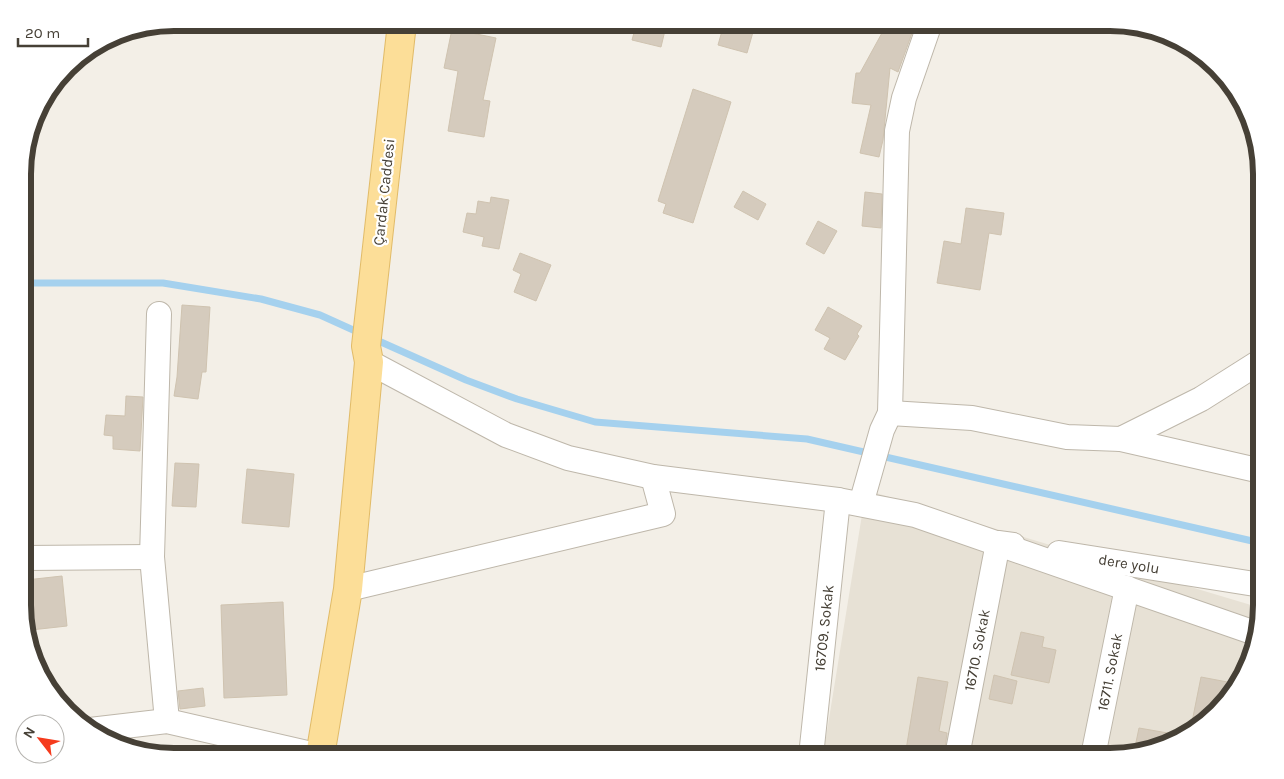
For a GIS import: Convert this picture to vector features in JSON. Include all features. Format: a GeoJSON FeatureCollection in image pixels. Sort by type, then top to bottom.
{"type":"FeatureCollection","features":[{"type":"Feature","properties":{"kind":"main road","name":"Çardak Caddesi"},"geometry":{"type":"LineString","coordinates":[[321,748],[348,589],[368,354],[401,31]]}},
{"type":"Feature","properties":{"kind":"street"},"geometry":{"type":"LineString","coordinates":[[861,504],[886,421],[897,131],[904,98],[927,31]]}},
{"type":"Feature","properties":{"kind":"street"},"geometry":{"type":"LineString","coordinates":[[159,314],[152,557],[167,722]]}},
{"type":"Feature","properties":{"kind":"street"},"geometry":{"type":"LineString","coordinates":[[368,354],[506,435],[568,458],[653,477],[838,500],[915,515],[1250,631]]}},
{"type":"Feature","properties":{"kind":"street"},"geometry":{"type":"LineString","coordinates":[[1121,439],[1201,399],[1252,368]]}},
{"type":"Feature","properties":{"kind":"street"},"geometry":{"type":"LineString","coordinates":[[886,421],[972,418],[1067,437],[1121,439],[1252,468]]}},
{"type":"Feature","properties":{"kind":"street"},"geometry":{"type":"LineString","coordinates":[[348,589],[663,514],[653,477]]}},
{"type":"Feature","properties":{"kind":"street","name":"16709. Sokak"},"geometry":{"type":"LineString","coordinates":[[812,747],[838,500]]}},
{"type":"Feature","properties":{"kind":"street","name":"dere yolu"},"geometry":{"type":"LineString","coordinates":[[998,543],[1252,584]]}},
{"type":"Feature","properties":{"kind":"street","name":"16710. Sokak"},"geometry":{"type":"LineString","coordinates":[[959,747],[998,543]]}},
{"type":"Feature","properties":{"kind":"street"},"geometry":{"type":"LineString","coordinates":[[31,558],[152,557]]}},
{"type":"Feature","properties":{"kind":"street","name":"16711. Sokak"},"geometry":{"type":"LineString","coordinates":[[1095,747],[1127,588]]}},
{"type":"Feature","properties":{"kind":"street"},"geometry":{"type":"LineString","coordinates":[[103,729],[167,722],[283,748]]}},
{"type":"Feature","properties":{"kind":"shaded area"},"geometry":{"type":"Polygon","coordinates":[[[866,490],[1252,605],[1250,632],[1245,651],[1234,676],[1223,692],[1197,718],[1181,729],[1156,740],[1119,747],[824,747],[866,490]]]}},
{"type":"Feature","properties":{"kind":"building"},"geometry":{"type":"Polygon","coordinates":[[[452,31],[462,31],[496,38],[483,100],[490,101],[484,137],[448,131],[458,71],[444,68],[452,31]]]}},
{"type":"Feature","properties":{"kind":"building"},"geometry":{"type":"Polygon","coordinates":[[[634,31],[665,31],[661,47],[632,40],[634,31]]]}},
{"type":"Feature","properties":{"kind":"building"},"geometry":{"type":"Polygon","coordinates":[[[722,31],[753,32],[747,53],[718,45],[722,31]]]}},
{"type":"Feature","properties":{"kind":"building"},"geometry":{"type":"Polygon","coordinates":[[[883,31],[913,31],[898,72],[890,68],[883,140],[879,157],[860,153],[871,105],[852,103],[856,73],[860,73],[883,31]]]}},
{"type":"Feature","properties":{"kind":"building"},"geometry":{"type":"Polygon","coordinates":[[[693,89],[731,102],[693,223],[663,213],[666,204],[658,201],[693,89]]]}},
{"type":"Feature","properties":{"kind":"building"},"geometry":{"type":"Polygon","coordinates":[[[743,191],[766,204],[758,220],[734,207],[743,191]]]}},
{"type":"Feature","properties":{"kind":"building"},"geometry":{"type":"Polygon","coordinates":[[[865,192],[882,194],[881,228],[862,226],[865,192]]]}},
{"type":"Feature","properties":{"kind":"building"},"geometry":{"type":"Polygon","coordinates":[[[491,197],[509,200],[499,249],[482,246],[484,237],[463,232],[467,213],[476,214],[478,201],[490,203],[491,197]]]}},
{"type":"Feature","properties":{"kind":"building"},"geometry":{"type":"Polygon","coordinates":[[[966,208],[1004,213],[1001,235],[989,233],[980,290],[937,283],[944,241],[961,244],[966,208]]]}},
{"type":"Feature","properties":{"kind":"building"},"geometry":{"type":"Polygon","coordinates":[[[818,221],[837,231],[824,254],[806,244],[818,221]]]}},
{"type":"Feature","properties":{"kind":"building"},"geometry":{"type":"Polygon","coordinates":[[[520,253],[551,265],[536,301],[514,292],[521,274],[513,270],[520,253]]]}},
{"type":"Feature","properties":{"kind":"building"},"geometry":{"type":"Polygon","coordinates":[[[182,305],[210,307],[206,372],[202,372],[198,399],[174,396],[182,305]]]}},
{"type":"Feature","properties":{"kind":"building"},"geometry":{"type":"Polygon","coordinates":[[[828,307],[862,326],[857,334],[859,336],[845,360],[824,349],[830,338],[815,330],[828,307]]]}},
{"type":"Feature","properties":{"kind":"building"},"geometry":{"type":"Polygon","coordinates":[[[126,396],[143,397],[140,451],[113,449],[113,436],[104,435],[106,415],[125,416],[126,396]]]}},
{"type":"Feature","properties":{"kind":"building"},"geometry":{"type":"Polygon","coordinates":[[[175,463],[199,464],[196,507],[172,506],[175,463]]]}},
{"type":"Feature","properties":{"kind":"building"},"geometry":{"type":"Polygon","coordinates":[[[247,469],[294,474],[289,527],[242,523],[247,469]]]}},
{"type":"Feature","properties":{"kind":"building"},"geometry":{"type":"Polygon","coordinates":[[[62,576],[67,626],[33,630],[31,579],[62,576]]]}},
{"type":"Feature","properties":{"kind":"building"},"geometry":{"type":"Polygon","coordinates":[[[283,602],[287,695],[224,698],[221,605],[283,602]]]}},
{"type":"Feature","properties":{"kind":"building"},"geometry":{"type":"Polygon","coordinates":[[[1021,632],[1044,637],[1042,647],[1056,650],[1049,683],[1011,675],[1021,632]]]}},
{"type":"Feature","properties":{"kind":"building"},"geometry":{"type":"Polygon","coordinates":[[[994,675],[1017,681],[1012,704],[989,699],[994,675]]]}},
{"type":"Feature","properties":{"kind":"building"},"geometry":{"type":"Polygon","coordinates":[[[918,677],[948,682],[939,731],[947,733],[945,747],[906,747],[918,677]]]}},
{"type":"Feature","properties":{"kind":"building"},"geometry":{"type":"Polygon","coordinates":[[[1201,677],[1230,682],[1211,706],[1192,721],[1201,677]]]}},
{"type":"Feature","properties":{"kind":"building"},"geometry":{"type":"Polygon","coordinates":[[[203,688],[205,706],[180,709],[178,691],[203,688]]]}},
{"type":"Feature","properties":{"kind":"building"},"geometry":{"type":"Polygon","coordinates":[[[1139,728],[1171,734],[1156,740],[1135,745],[1139,728]]]}},
{"type":"Feature","properties":{"kind":"waterway"},"geometry":{"type":"LineString","coordinates":[[31,283],[163,283],[261,299],[320,315],[362,334]]}},
{"type":"Feature","properties":{"kind":"waterway"},"geometry":{"type":"LineString","coordinates":[[372,338],[466,380],[517,399],[595,422],[807,439],[1252,541]]}}]}
